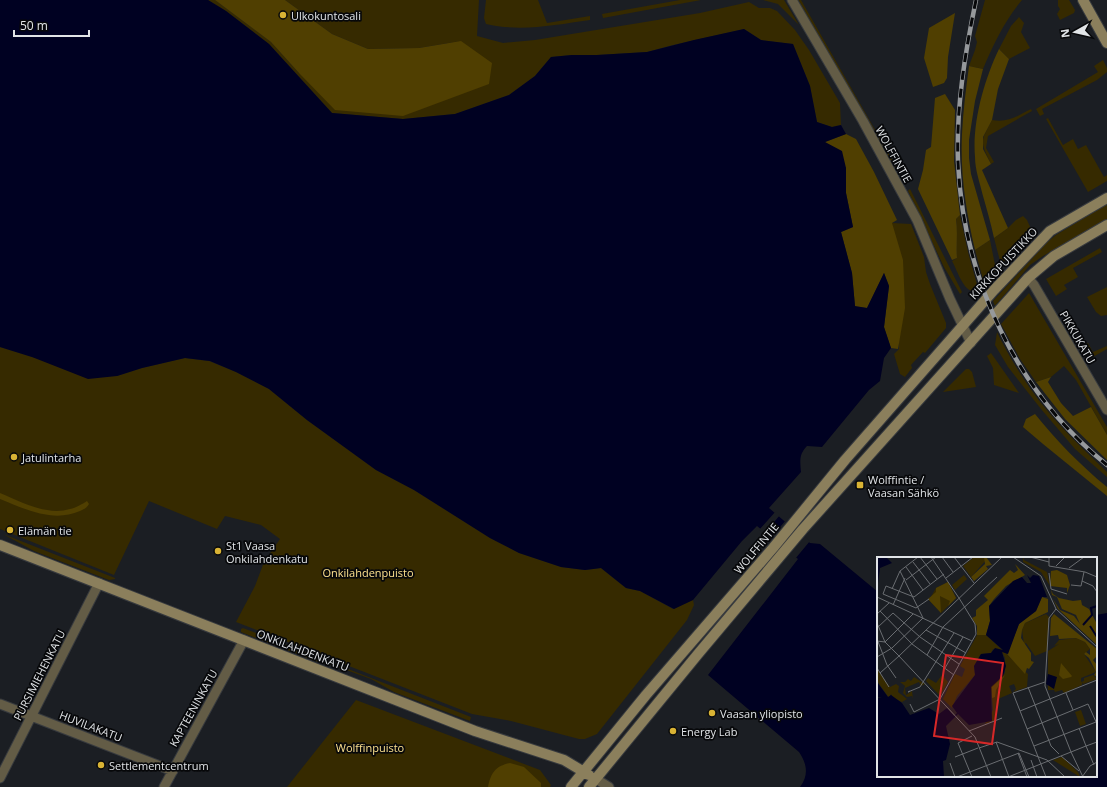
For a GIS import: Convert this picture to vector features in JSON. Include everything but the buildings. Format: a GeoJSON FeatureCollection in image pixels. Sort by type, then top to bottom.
{"type":"FeatureCollection","features":[{"type":"Feature","properties":{"kind":"main road"},"geometry":{"type":"LineString","coordinates":[[1083,0],[1107,43]]}},
{"type":"Feature","properties":{"kind":"main road","name":"KIRKKOPUISTIKKO"},"geometry":{"type":"LineString","coordinates":[[962,326],[1050,231],[1107,198]]}},
{"type":"Feature","properties":{"kind":"main road"},"geometry":{"type":"LineString","coordinates":[[593,783],[803,528],[1028,278],[1046,262],[1107,225]]}},
{"type":"Feature","properties":{"kind":"main road","name":"WOLFFINTIE"},"geometry":{"type":"LineString","coordinates":[[571,787],[646,695],[773,548],[845,460],[962,326]]}},
{"type":"Feature","properties":{"kind":"main road","name":"ONKILAHDENKATU"},"geometry":{"type":"LineString","coordinates":[[0,545],[475,731],[564,760],[583,772],[593,783]]}},
{"type":"Feature","properties":{"kind":"street","name":"WOLFFINTIE"},"geometry":{"type":"LineString","coordinates":[[792,0],[863,122],[917,220],[962,326],[971,343]]}},
{"type":"Feature","properties":{"kind":"street","name":"PIKKUKATU"},"geometry":{"type":"LineString","coordinates":[[1028,278],[1034,285],[1107,410]]}},
{"type":"Feature","properties":{"kind":"street","name":"PURSIMIEHENKATU"},"geometry":{"type":"LineString","coordinates":[[0,778],[99,583]]}},
{"type":"Feature","properties":{"kind":"street","name":"KAPTEENINKATU"},"geometry":{"type":"LineString","coordinates":[[164,787],[244,640]]}},
{"type":"Feature","properties":{"kind":"street","name":"HUVILAKATU"},"geometry":{"type":"LineString","coordinates":[[0,704],[173,770]]}},
{"type":"Feature","properties":{"kind":"street"},"geometry":{"type":"LineString","coordinates":[[593,783],[609,787]]}},
{"type":"Feature","properties":{"kind":"green space"},"geometry":{"type":"Polygon","coordinates":[[[208,0],[215,0],[271,42],[299,73],[461,41],[419,48],[368,49],[332,34],[285,0],[479,0],[477,36],[503,43],[535,40],[700,13],[749,2],[759,8],[770,8],[777,11],[795,30],[809,50],[840,103],[841,125],[832,127],[817,122],[810,86],[793,44],[761,40],[744,29],[647,52],[551,57],[535,76],[509,95],[455,114],[403,119],[332,113],[269,44],[226,11],[208,0]]]}},
{"type":"Feature","properties":{"kind":"green space"},"geometry":{"type":"Polygon","coordinates":[[[486,0],[538,0],[547,23],[590,16],[590,20],[525,28],[486,24],[484,18],[486,0]]]}},
{"type":"Feature","properties":{"kind":"green space"},"geometry":{"type":"Polygon","coordinates":[[[680,0],[701,0],[603,18],[602,14],[680,0]]]}},
{"type":"Feature","properties":{"kind":"green space"},"geometry":{"type":"Polygon","coordinates":[[[763,0],[784,0],[799,25],[778,4],[763,0]]]}},
{"type":"Feature","properties":{"kind":"green space"},"geometry":{"type":"Polygon","coordinates":[[[798,0],[801,0],[898,170],[891,162],[798,0]]]}},
{"type":"Feature","properties":{"kind":"green space"},"geometry":{"type":"Polygon","coordinates":[[[985,0],[1022,0],[1000,33],[983,69],[969,66],[977,42],[975,36],[985,0]]]}},
{"type":"Feature","properties":{"kind":"green space"},"geometry":{"type":"Polygon","coordinates":[[[1058,0],[1069,0],[1075,10],[1074,13],[1060,20],[1057,14],[1060,9],[1058,6],[1058,0]]]}},
{"type":"Feature","properties":{"kind":"green space"},"geometry":{"type":"Polygon","coordinates":[[[1019,17],[1024,23],[1021,32],[1030,48],[1009,59],[999,49],[1011,26],[1019,17]]]}},
{"type":"Feature","properties":{"kind":"green space"},"geometry":{"type":"Polygon","coordinates":[[[1103,60],[1107,68],[1107,72],[1097,80],[1042,109],[1044,114],[1040,116],[1036,109],[1098,72],[1094,66],[1103,60]]]}},
{"type":"Feature","properties":{"kind":"green space"},"geometry":{"type":"Polygon","coordinates":[[[1031,109],[1032,111],[988,136],[986,148],[994,162],[991,164],[983,146],[983,142],[985,133],[992,120],[1008,120],[1031,109]]]}},
{"type":"Feature","properties":{"kind":"green space"},"geometry":{"type":"Polygon","coordinates":[[[1048,118],[1063,145],[1073,139],[1078,149],[1086,145],[1104,177],[1107,175],[1107,181],[1088,192],[1046,119],[1048,118]]]}},
{"type":"Feature","properties":{"kind":"green space"},"geometry":{"type":"Polygon","coordinates":[[[910,189],[962,292],[960,294],[944,267],[908,191],[910,189]]]}},
{"type":"Feature","properties":{"kind":"green space"},"geometry":{"type":"Polygon","coordinates":[[[1107,204],[1107,220],[1043,256],[1030,265],[995,306],[993,301],[1046,243],[1056,235],[1107,204]]]}},
{"type":"Feature","properties":{"kind":"green space"},"geometry":{"type":"Polygon","coordinates":[[[960,215],[978,288],[974,291],[966,287],[962,282],[952,261],[957,258],[956,219],[960,215]]]}},
{"type":"Feature","properties":{"kind":"green space"},"geometry":{"type":"Polygon","coordinates":[[[1023,216],[1027,220],[1032,231],[1004,262],[1001,263],[994,238],[1023,216]]]}},
{"type":"Feature","properties":{"kind":"green space"},"geometry":{"type":"Polygon","coordinates":[[[892,223],[911,224],[924,257],[926,272],[930,284],[946,323],[946,328],[925,353],[923,352],[911,365],[912,368],[905,377],[900,374],[894,354],[899,349],[892,223]]]}},
{"type":"Feature","properties":{"kind":"green space"},"geometry":{"type":"Polygon","coordinates":[[[990,240],[996,270],[984,283],[975,250],[990,240]]]}},
{"type":"Feature","properties":{"kind":"green space"},"geometry":{"type":"Polygon","coordinates":[[[1100,248],[1102,252],[1073,268],[1078,277],[1064,285],[1067,289],[1056,296],[1046,279],[1100,248]]]}},
{"type":"Feature","properties":{"kind":"green space"},"geometry":{"type":"Polygon","coordinates":[[[1107,287],[1107,315],[1101,316],[1096,312],[1087,297],[1107,287]]]}},
{"type":"Feature","properties":{"kind":"green space"},"geometry":{"type":"Polygon","coordinates":[[[1029,293],[1107,427],[1107,435],[1076,380],[1064,366],[1051,377],[1036,382],[1020,359],[1001,324],[1029,293]]]}},
{"type":"Feature","properties":{"kind":"green space"},"geometry":{"type":"Polygon","coordinates":[[[997,332],[1017,368],[1041,403],[1065,430],[1107,472],[1107,477],[1075,449],[1008,367],[995,345],[997,332]]]}},
{"type":"Feature","properties":{"kind":"green space"},"geometry":{"type":"Polygon","coordinates":[[[1088,343],[1093,352],[1107,346],[1107,349],[1091,358],[1084,345],[1088,343]]]}},
{"type":"Feature","properties":{"kind":"green space","name":"Onkilahdenpuisto"},"geometry":{"type":"Polygon","coordinates":[[[0,347],[32,357],[117,376],[142,368],[185,358],[209,361],[236,372],[269,389],[307,420],[376,470],[414,490],[490,538],[519,553],[561,567],[585,570],[601,568],[626,588],[640,591],[673,609],[693,600],[694,605],[687,620],[597,734],[585,739],[579,739],[511,721],[472,714],[236,622],[255,586],[264,562],[280,539],[261,525],[225,516],[217,529],[149,501],[114,575],[0,529],[0,347]]]}},
{"type":"Feature","properties":{"kind":"green space"},"geometry":{"type":"Polygon","coordinates":[[[991,353],[1019,393],[994,385],[993,368],[987,356],[991,353]]]}},
{"type":"Feature","properties":{"kind":"green space"},"geometry":{"type":"Polygon","coordinates":[[[966,369],[969,369],[972,372],[976,387],[943,392],[966,369]]]}},
{"type":"Feature","properties":{"kind":"green space"},"geometry":{"type":"Polygon","coordinates":[[[3,534],[115,579],[109,580],[34,551],[3,534]]]}},
{"type":"Feature","properties":{"kind":"green space"},"geometry":{"type":"Polygon","coordinates":[[[243,628],[471,717],[470,721],[394,692],[371,679],[338,667],[315,661],[241,632],[241,629],[243,628]]]}},
{"type":"Feature","properties":{"kind":"green space","name":"Wolffinpuisto"},"geometry":{"type":"Polygon","coordinates":[[[356,700],[540,770],[551,785],[550,787],[287,787],[356,700]]]}},
{"type":"Feature","properties":{"kind":"shaded area"},"geometry":{"type":"Polygon","coordinates":[[[215,0],[285,0],[332,34],[368,49],[419,48],[461,41],[492,63],[489,84],[403,116],[335,110],[271,42],[215,0]]]}},
{"type":"Feature","properties":{"kind":"shaded area"},"geometry":{"type":"Polygon","coordinates":[[[955,13],[948,57],[947,78],[944,83],[933,87],[924,58],[929,28],[955,13]]]}},
{"type":"Feature","properties":{"kind":"shaded area"},"geometry":{"type":"Polygon","coordinates":[[[999,49],[1009,59],[998,89],[992,120],[983,137],[983,149],[991,164],[982,170],[1008,228],[994,238],[975,162],[975,130],[980,102],[988,74],[999,49]]]}},
{"type":"Feature","properties":{"kind":"shaded area"},"geometry":{"type":"Polygon","coordinates":[[[969,66],[983,69],[975,101],[969,140],[969,158],[971,174],[990,240],[975,250],[966,207],[962,163],[962,125],[969,66]]]}},
{"type":"Feature","properties":{"kind":"shaded area"},"geometry":{"type":"Polygon","coordinates":[[[945,94],[955,110],[954,161],[960,215],[956,219],[957,258],[952,260],[918,189],[926,150],[931,147],[935,98],[945,94]]]}},
{"type":"Feature","properties":{"kind":"shaded area"},"geometry":{"type":"Polygon","coordinates":[[[846,134],[856,139],[897,220],[892,223],[903,260],[905,308],[898,349],[891,348],[884,327],[889,286],[884,273],[867,308],[855,307],[852,273],[841,232],[853,227],[846,193],[846,168],[825,142],[846,134]]]}},
{"type":"Feature","properties":{"kind":"shaded area"},"geometry":{"type":"Polygon","coordinates":[[[1051,377],[1048,382],[1061,403],[1073,416],[1091,407],[1107,435],[1107,460],[1065,419],[1036,382],[1051,377]]]}},
{"type":"Feature","properties":{"kind":"shaded area"},"geometry":{"type":"Polygon","coordinates":[[[1035,414],[1069,452],[1107,487],[1107,496],[1023,427],[1026,419],[1035,414]]]}},
{"type":"Feature","properties":{"kind":"shaded area"},"geometry":{"type":"Polygon","coordinates":[[[0,493],[25,504],[52,511],[61,511],[79,506],[87,501],[89,504],[84,509],[70,514],[60,516],[49,515],[29,510],[0,499],[0,493]]]}},
{"type":"Feature","properties":{"kind":"shaded area"},"geometry":{"type":"Polygon","coordinates":[[[510,763],[524,767],[541,783],[541,787],[488,787],[494,771],[505,764],[510,763]]]}},
{"type":"Feature","properties":{"kind":"water"},"geometry":{"type":"Polygon","coordinates":[[[0,0],[208,0],[226,11],[269,44],[332,113],[403,119],[455,114],[509,95],[535,76],[551,57],[647,52],[744,29],[761,40],[793,44],[810,86],[817,122],[832,127],[841,125],[846,134],[825,142],[842,151],[846,168],[846,193],[853,227],[841,232],[852,273],[855,306],[867,308],[884,273],[889,286],[884,327],[891,348],[884,358],[880,381],[869,390],[822,447],[807,446],[804,449],[800,464],[801,472],[769,508],[810,543],[820,544],[877,591],[877,777],[1097,777],[1097,615],[1107,613],[1107,787],[800,787],[805,778],[806,770],[804,761],[799,752],[708,675],[798,559],[757,526],[742,541],[693,600],[674,609],[640,591],[626,588],[601,568],[585,570],[561,567],[519,553],[490,538],[414,490],[376,470],[307,420],[269,389],[236,372],[210,361],[185,358],[142,368],[117,376],[88,379],[32,357],[0,347],[0,0]]]}},
{"type":"Feature","properties":{"kind":"pier"},"geometry":{"type":"Polygon","coordinates":[[[776,511],[780,515],[764,534],[759,530],[776,511]]]}},
{"type":"Feature","properties":{"kind":"pier"},"geometry":{"type":"Polygon","coordinates":[[[786,520],[810,541],[795,559],[770,539],[786,520]]]}},
{"type":"Feature","properties":{"kind":"railway"},"geometry":{"type":"LineString","coordinates":[[976,0],[962,80],[958,121],[958,162],[962,205],[971,248],[983,290],[1000,330],[1021,368],[1046,403],[1075,436],[1107,465]]}},
{"type":"Feature","properties":{"kind":"place","name":"Ulkokuntosali"},"geometry":{"type":"Point","coordinates":[283,15]}},
{"type":"Feature","properties":{"kind":"place","name":"Jatulintarha"},"geometry":{"type":"Point","coordinates":[14,457]}},
{"type":"Feature","properties":{"kind":"place","name":"Wolffintie / Vaasan Sähkö"},"geometry":{"type":"Point","coordinates":[860,485]}},
{"type":"Feature","properties":{"kind":"place","name":"Elämän tie"},"geometry":{"type":"Point","coordinates":[10,530]}},
{"type":"Feature","properties":{"kind":"place","name":"St1 Vaasa Onkilahdenkatu"},"geometry":{"type":"Point","coordinates":[218,551]}},
{"type":"Feature","properties":{"kind":"place","name":"Vaasan yliopisto"},"geometry":{"type":"Point","coordinates":[712,713]}},
{"type":"Feature","properties":{"kind":"place","name":"Energy Lab"},"geometry":{"type":"Point","coordinates":[673,731]}},
{"type":"Feature","properties":{"kind":"place","name":"Settlementcentrum"},"geometry":{"type":"Point","coordinates":[101,765]}}]}
